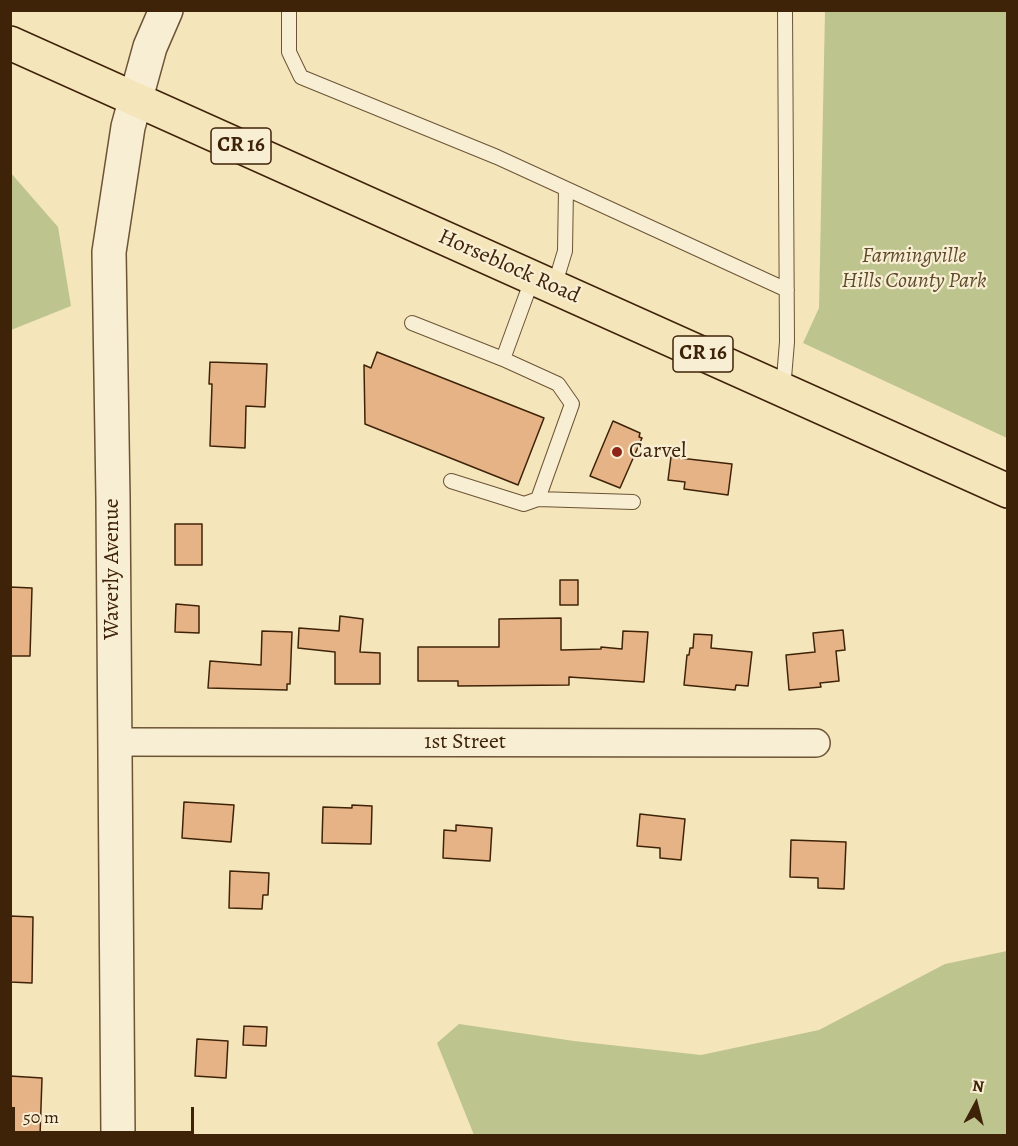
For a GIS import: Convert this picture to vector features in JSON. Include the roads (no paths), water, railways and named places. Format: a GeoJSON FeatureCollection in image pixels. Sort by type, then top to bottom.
{"type":"FeatureCollection","features":[{"type":"Feature","properties":{"kind":"main road","name":"Horseblock Road"},"geometry":{"type":"LineString","coordinates":[[10,43],[1008,491]]}},
{"type":"Feature","properties":{"kind":"street","name":"Waverly Avenue"},"geometry":{"type":"LineString","coordinates":[[118,1136],[109,252],[122,156],[135,98],[150,48],[166,10]]}},
{"type":"Feature","properties":{"kind":"street","name":"1st Street"},"geometry":{"type":"LineString","coordinates":[[114,742],[816,744]]}},
{"type":"Feature","properties":{"kind":"lane"},"geometry":{"type":"LineString","coordinates":[[289,10],[289,51],[301,77],[487,153],[787,290]]}},
{"type":"Feature","properties":{"kind":"lane"},"geometry":{"type":"LineString","coordinates":[[783,390],[787,342],[785,10]]}},
{"type":"Feature","properties":{"kind":"lane"},"geometry":{"type":"LineString","coordinates":[[503,359],[544,282],[566,251],[566,189]]}},
{"type":"Feature","properties":{"kind":"lane"},"geometry":{"type":"LineString","coordinates":[[412,323],[503,359],[558,384],[572,404],[538,499]]}},
{"type":"Feature","properties":{"kind":"lane"},"geometry":{"type":"LineString","coordinates":[[451,481],[524,504],[538,499],[633,502]]}},
{"type":"Feature","properties":{"kind":"place","name":"Carvel"},"geometry":{"type":"Point","coordinates":[617,452]}},
{"type":"Feature","properties":{"kind":"park label","name":"Farmingville Hills County Park"},"geometry":{"type":"Point","coordinates":[914,270]}}]}
